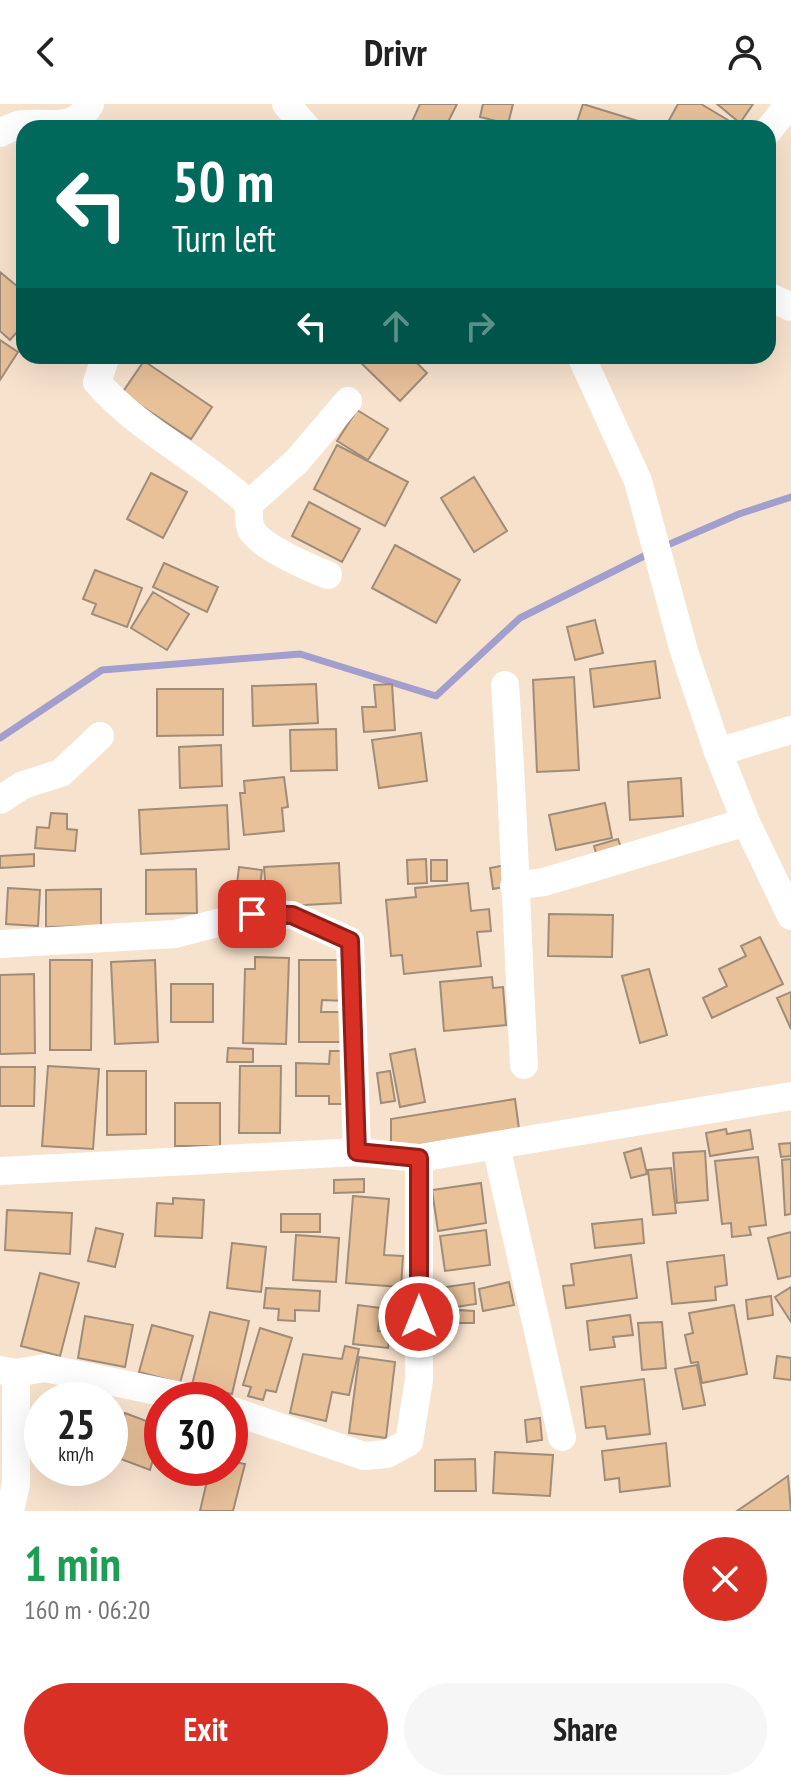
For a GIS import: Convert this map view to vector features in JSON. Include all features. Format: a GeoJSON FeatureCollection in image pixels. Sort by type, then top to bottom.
{"type":"FeatureCollection","features":[{"type":"Feature","properties":{"kind":"street"},"geometry":{"type":"LineString","coordinates":[[286,104],[300,120]]}},
{"type":"Feature","properties":{"kind":"street"},"geometry":{"type":"LineString","coordinates":[[103,364],[97,382],[112,400],[216,473],[249,504],[249,525],[254,534],[301,564],[328,575]]}},
{"type":"Feature","properties":{"kind":"street"},"geometry":{"type":"LineString","coordinates":[[585,364],[638,481],[684,651],[718,752],[746,822],[791,916]]}},
{"type":"Feature","properties":{"kind":"street"},"geometry":{"type":"LineString","coordinates":[[249,504],[297,461],[348,401]]}},
{"type":"Feature","properties":{"kind":"street"},"geometry":{"type":"LineString","coordinates":[[505,685],[515,826],[514,886],[524,1065]]}},
{"type":"Feature","properties":{"kind":"street"},"geometry":{"type":"LineString","coordinates":[[718,752],[791,730]]}},
{"type":"Feature","properties":{"kind":"street"},"geometry":{"type":"LineString","coordinates":[[0,800],[23,785],[61,773],[100,736]]}},
{"type":"Feature","properties":{"kind":"street"},"geometry":{"type":"LineString","coordinates":[[514,886],[544,882],[746,822]]}},
{"type":"Feature","properties":{"kind":"street"},"geometry":{"type":"LineString","coordinates":[[0,944],[175,934],[252,914],[292,915],[350,941],[357,1152]]}},
{"type":"Feature","properties":{"kind":"street"},"geometry":{"type":"LineString","coordinates":[[0,1171],[357,1152],[419,1158],[791,1096]]}},
{"type":"Feature","properties":{"kind":"street"},"geometry":{"type":"LineString","coordinates":[[496,1146],[562,1437]]}},
{"type":"Feature","properties":{"kind":"street"},"geometry":{"type":"LineString","coordinates":[[248,1416],[364,1456],[387,1454],[409,1442],[419,1380],[419,1158]]}},
{"type":"Feature","properties":{"kind":"street"},"geometry":{"type":"LineString","coordinates":[[10,1511],[16,1484],[8,1372],[45,1368],[144,1388]]}},
{"type":"Feature","properties":{"kind":"building"},"geometry":{"type":"Polygon","coordinates":[[[420,104],[457,104],[449,120],[413,120],[420,104]]]}},
{"type":"Feature","properties":{"kind":"building"},"geometry":{"type":"Polygon","coordinates":[[[483,104],[513,104],[509,120],[480,117],[483,104]]]}},
{"type":"Feature","properties":{"kind":"building"},"geometry":{"type":"Polygon","coordinates":[[[583,104],[635,120],[578,120],[583,104]]]}},
{"type":"Feature","properties":{"kind":"building"},"geometry":{"type":"Polygon","coordinates":[[[678,104],[701,104],[728,120],[669,120],[678,104]]]}},
{"type":"Feature","properties":{"kind":"building"},"geometry":{"type":"Polygon","coordinates":[[[717,104],[753,104],[742,120],[736,120],[717,104]]]}},
{"type":"Feature","properties":{"kind":"building"},"geometry":{"type":"Polygon","coordinates":[[[0,272],[16,285],[16,333],[10,340],[0,331],[0,272]]]}},
{"type":"Feature","properties":{"kind":"building"},"geometry":{"type":"Polygon","coordinates":[[[0,340],[16,351],[16,355],[0,380],[0,340]]]}},
{"type":"Feature","properties":{"kind":"building"},"geometry":{"type":"Polygon","coordinates":[[[142,364],[148,364],[212,407],[191,439],[122,393],[142,364]]]}},
{"type":"Feature","properties":{"kind":"building"},"geometry":{"type":"Polygon","coordinates":[[[362,364],[418,364],[427,373],[400,401],[362,364]]]}},
{"type":"Feature","properties":{"kind":"building"},"geometry":{"type":"Polygon","coordinates":[[[357,410],[388,429],[368,460],[337,441],[357,410]]]}},
{"type":"Feature","properties":{"kind":"building"},"geometry":{"type":"Polygon","coordinates":[[[337,445],[408,482],[385,526],[314,489],[337,445]]]}},
{"type":"Feature","properties":{"kind":"building"},"geometry":{"type":"Polygon","coordinates":[[[151,473],[187,492],[163,538],[127,519],[151,473]]]}},
{"type":"Feature","properties":{"kind":"building"},"geometry":{"type":"Polygon","coordinates":[[[474,477],[507,531],[474,552],[441,498],[474,477]]]}},
{"type":"Feature","properties":{"kind":"building"},"geometry":{"type":"Polygon","coordinates":[[[309,502],[360,529],[342,562],[292,536],[309,502]]]}},
{"type":"Feature","properties":{"kind":"building"},"geometry":{"type":"Polygon","coordinates":[[[395,545],[460,580],[436,623],[372,588],[395,545]]]}},
{"type":"Feature","properties":{"kind":"building"},"geometry":{"type":"Polygon","coordinates":[[[164,563],[218,587],[207,612],[153,587],[164,563]]]}},
{"type":"Feature","properties":{"kind":"building"},"geometry":{"type":"Polygon","coordinates":[[[95,570],[142,588],[127,627],[92,614],[96,604],[83,599],[95,570]]]}},
{"type":"Feature","properties":{"kind":"building"},"geometry":{"type":"Polygon","coordinates":[[[153,592],[189,614],[167,650],[131,628],[153,592]]]}},
{"type":"Feature","properties":{"kind":"building"},"geometry":{"type":"Polygon","coordinates":[[[595,620],[603,653],[575,660],[567,627],[595,620]]]}},
{"type":"Feature","properties":{"kind":"building"},"geometry":{"type":"Polygon","coordinates":[[[655,661],[660,698],[594,707],[590,669],[655,661]]]}},
{"type":"Feature","properties":{"kind":"building"},"geometry":{"type":"Polygon","coordinates":[[[574,677],[579,770],[537,772],[533,680],[574,677]]]}},
{"type":"Feature","properties":{"kind":"building"},"geometry":{"type":"Polygon","coordinates":[[[316,684],[318,723],[253,726],[252,686],[316,684]]]}},
{"type":"Feature","properties":{"kind":"building"},"geometry":{"type":"Polygon","coordinates":[[[392,684],[395,730],[364,732],[362,707],[376,707],[374,685],[392,684]]]}},
{"type":"Feature","properties":{"kind":"building"},"geometry":{"type":"Polygon","coordinates":[[[157,689],[223,689],[223,735],[157,736],[157,689]]]}},
{"type":"Feature","properties":{"kind":"building"},"geometry":{"type":"Polygon","coordinates":[[[336,729],[337,770],[291,771],[290,730],[336,729]]]}},
{"type":"Feature","properties":{"kind":"building"},"geometry":{"type":"Polygon","coordinates":[[[421,733],[427,781],[379,788],[372,740],[421,733]]]}},
{"type":"Feature","properties":{"kind":"building"},"geometry":{"type":"Polygon","coordinates":[[[221,745],[222,786],[180,788],[179,747],[221,745]]]}},
{"type":"Feature","properties":{"kind":"building"},"geometry":{"type":"Polygon","coordinates":[[[284,777],[288,807],[282,808],[284,831],[244,835],[240,793],[245,793],[244,781],[284,777]]]}},
{"type":"Feature","properties":{"kind":"building"},"geometry":{"type":"Polygon","coordinates":[[[681,778],[683,816],[630,820],[628,782],[681,778]]]}},
{"type":"Feature","properties":{"kind":"building"},"geometry":{"type":"Polygon","coordinates":[[[605,803],[612,838],[556,850],[549,815],[605,803]]]}},
{"type":"Feature","properties":{"kind":"building"},"geometry":{"type":"Polygon","coordinates":[[[227,805],[229,849],[141,854],[139,810],[227,805]]]}},
{"type":"Feature","properties":{"kind":"building"},"geometry":{"type":"Polygon","coordinates":[[[51,813],[67,814],[67,829],[77,830],[75,851],[35,848],[37,827],[49,828],[51,813]]]}},
{"type":"Feature","properties":{"kind":"building"},"geometry":{"type":"Polygon","coordinates":[[[618,839],[623,853],[598,860],[594,846],[618,839]]]}},
{"type":"Feature","properties":{"kind":"building"},"geometry":{"type":"Polygon","coordinates":[[[34,854],[34,866],[0,868],[0,856],[34,854]]]}},
{"type":"Feature","properties":{"kind":"building"},"geometry":{"type":"Polygon","coordinates":[[[426,859],[427,883],[408,884],[407,860],[426,859]]]}},
{"type":"Feature","properties":{"kind":"building"},"geometry":{"type":"Polygon","coordinates":[[[431,860],[447,860],[447,881],[431,881],[431,860]]]}},
{"type":"Feature","properties":{"kind":"building"},"geometry":{"type":"Polygon","coordinates":[[[339,863],[341,903],[267,907],[264,867],[339,863]]]}},
{"type":"Feature","properties":{"kind":"building"},"geometry":{"type":"Polygon","coordinates":[[[506,865],[509,886],[493,889],[490,868],[506,865]]]}},
{"type":"Feature","properties":{"kind":"building"},"geometry":{"type":"Polygon","coordinates":[[[239,867],[262,870],[257,912],[234,909],[239,867]]]}},
{"type":"Feature","properties":{"kind":"building"},"geometry":{"type":"Polygon","coordinates":[[[196,869],[197,913],[146,914],[146,870],[196,869]]]}},
{"type":"Feature","properties":{"kind":"building"},"geometry":{"type":"Polygon","coordinates":[[[468,883],[471,911],[489,909],[491,931],[477,932],[481,966],[404,974],[402,955],[391,956],[386,900],[416,897],[415,888],[468,883]]]}},
{"type":"Feature","properties":{"kind":"building"},"geometry":{"type":"Polygon","coordinates":[[[8,888],[40,890],[38,926],[6,924],[8,888]]]}},
{"type":"Feature","properties":{"kind":"building"},"geometry":{"type":"Polygon","coordinates":[[[101,889],[101,926],[46,927],[46,890],[101,889]]]}},
{"type":"Feature","properties":{"kind":"building"},"geometry":{"type":"Polygon","coordinates":[[[549,914],[613,915],[612,957],[548,956],[549,914]]]}},
{"type":"Feature","properties":{"kind":"building"},"geometry":{"type":"Polygon","coordinates":[[[760,937],[783,984],[712,1018],[703,998],[727,986],[719,969],[746,956],[741,946],[760,937]]]}},
{"type":"Feature","properties":{"kind":"building"},"geometry":{"type":"Polygon","coordinates":[[[255,957],[289,958],[286,1044],[243,1043],[245,969],[255,969],[255,957]]]}},
{"type":"Feature","properties":{"kind":"building"},"geometry":{"type":"Polygon","coordinates":[[[50,960],[92,960],[91,1050],[50,1050],[50,960]]]}},
{"type":"Feature","properties":{"kind":"building"},"geometry":{"type":"Polygon","coordinates":[[[155,960],[158,1042],[115,1044],[111,962],[155,960]]]}},
{"type":"Feature","properties":{"kind":"building"},"geometry":{"type":"Polygon","coordinates":[[[299,960],[347,960],[347,1001],[322,1000],[321,1012],[346,1012],[346,1042],[299,1042],[299,960]]]}},
{"type":"Feature","properties":{"kind":"building"},"geometry":{"type":"Polygon","coordinates":[[[649,969],[667,1035],[640,1043],[622,976],[649,969]]]}},
{"type":"Feature","properties":{"kind":"building"},"geometry":{"type":"Polygon","coordinates":[[[34,974],[35,1053],[0,1054],[0,975],[34,974]]]}},
{"type":"Feature","properties":{"kind":"building"},"geometry":{"type":"Polygon","coordinates":[[[492,977],[493,988],[503,987],[506,1025],[444,1031],[440,982],[492,977]]]}},
{"type":"Feature","properties":{"kind":"building"},"geometry":{"type":"Polygon","coordinates":[[[171,984],[213,984],[213,1022],[171,1022],[171,984]]]}},
{"type":"Feature","properties":{"kind":"building"},"geometry":{"type":"Polygon","coordinates":[[[791,992],[791,1029],[777,998],[791,992]]]}},
{"type":"Feature","properties":{"kind":"building"},"geometry":{"type":"Polygon","coordinates":[[[228,1048],[253,1049],[253,1062],[227,1062],[228,1048]]]}},
{"type":"Feature","properties":{"kind":"building"},"geometry":{"type":"Polygon","coordinates":[[[415,1049],[425,1102],[400,1107],[390,1054],[415,1049]]]}},
{"type":"Feature","properties":{"kind":"building"},"geometry":{"type":"Polygon","coordinates":[[[330,1051],[352,1051],[352,1104],[329,1104],[329,1096],[296,1096],[296,1063],[329,1064],[330,1051]]]}},
{"type":"Feature","properties":{"kind":"building"},"geometry":{"type":"Polygon","coordinates":[[[48,1066],[99,1069],[93,1149],[42,1146],[48,1066]]]}},
{"type":"Feature","properties":{"kind":"building"},"geometry":{"type":"Polygon","coordinates":[[[240,1066],[281,1066],[280,1133],[239,1133],[240,1066]]]}},
{"type":"Feature","properties":{"kind":"building"},"geometry":{"type":"Polygon","coordinates":[[[0,1067],[35,1067],[34,1106],[0,1106],[0,1067]]]}},
{"type":"Feature","properties":{"kind":"building"},"geometry":{"type":"Polygon","coordinates":[[[107,1071],[146,1071],[146,1134],[107,1135],[107,1071]]]}},
{"type":"Feature","properties":{"kind":"building"},"geometry":{"type":"Polygon","coordinates":[[[390,1071],[395,1101],[381,1103],[377,1073],[390,1071]]]}},
{"type":"Feature","properties":{"kind":"building"},"geometry":{"type":"Polygon","coordinates":[[[515,1099],[519,1129],[391,1149],[391,1119],[515,1099]]]}},
{"type":"Feature","properties":{"kind":"building"},"geometry":{"type":"Polygon","coordinates":[[[175,1103],[220,1103],[220,1146],[175,1146],[175,1103]]]}},
{"type":"Feature","properties":{"kind":"building"},"geometry":{"type":"Polygon","coordinates":[[[726,1129],[727,1134],[750,1130],[753,1149],[710,1156],[706,1133],[726,1129]]]}},
{"type":"Feature","properties":{"kind":"building"},"geometry":{"type":"Polygon","coordinates":[[[791,1143],[791,1156],[781,1157],[779,1144],[791,1143]]]}},
{"type":"Feature","properties":{"kind":"building"},"geometry":{"type":"Polygon","coordinates":[[[641,1148],[647,1174],[631,1178],[624,1153],[641,1148]]]}},
{"type":"Feature","properties":{"kind":"building"},"geometry":{"type":"Polygon","coordinates":[[[705,1151],[708,1200],[677,1203],[673,1153],[705,1151]]]}},
{"type":"Feature","properties":{"kind":"building"},"geometry":{"type":"Polygon","coordinates":[[[758,1157],[766,1225],[749,1227],[751,1235],[732,1237],[731,1223],[722,1224],[715,1161],[758,1157]]]}},
{"type":"Feature","properties":{"kind":"building"},"geometry":{"type":"Polygon","coordinates":[[[791,1159],[791,1214],[785,1215],[782,1160],[791,1159]]]}},
{"type":"Feature","properties":{"kind":"building"},"geometry":{"type":"Polygon","coordinates":[[[671,1168],[676,1213],[653,1215],[648,1170],[671,1168]]]}},
{"type":"Feature","properties":{"kind":"building"},"geometry":{"type":"Polygon","coordinates":[[[364,1179],[364,1192],[334,1193],[334,1180],[364,1179]]]}},
{"type":"Feature","properties":{"kind":"building"},"geometry":{"type":"Polygon","coordinates":[[[481,1183],[486,1223],[438,1231],[432,1190],[481,1183]]]}},
{"type":"Feature","properties":{"kind":"building"},"geometry":{"type":"Polygon","coordinates":[[[353,1196],[389,1199],[384,1255],[403,1256],[401,1287],[346,1283],[353,1196]]]}},
{"type":"Feature","properties":{"kind":"building"},"geometry":{"type":"Polygon","coordinates":[[[173,1198],[204,1200],[202,1238],[155,1236],[157,1203],[173,1204],[173,1198]]]}},
{"type":"Feature","properties":{"kind":"building"},"geometry":{"type":"Polygon","coordinates":[[[7,1210],[72,1213],[70,1254],[5,1250],[7,1210]]]}},
{"type":"Feature","properties":{"kind":"building"},"geometry":{"type":"Polygon","coordinates":[[[281,1214],[320,1214],[320,1232],[281,1232],[281,1214]]]}},
{"type":"Feature","properties":{"kind":"building"},"geometry":{"type":"Polygon","coordinates":[[[642,1219],[644,1243],[595,1248],[592,1224],[642,1219]]]}},
{"type":"Feature","properties":{"kind":"building"},"geometry":{"type":"Polygon","coordinates":[[[96,1228],[123,1234],[115,1267],[88,1261],[96,1228]]]}},
{"type":"Feature","properties":{"kind":"building"},"geometry":{"type":"Polygon","coordinates":[[[486,1230],[490,1265],[445,1271],[440,1236],[486,1230]]]}},
{"type":"Feature","properties":{"kind":"building"},"geometry":{"type":"Polygon","coordinates":[[[791,1232],[791,1276],[778,1279],[768,1238],[791,1232]]]}},
{"type":"Feature","properties":{"kind":"building"},"geometry":{"type":"Polygon","coordinates":[[[296,1235],[339,1238],[336,1282],[293,1280],[296,1235]]]}},
{"type":"Feature","properties":{"kind":"building"},"geometry":{"type":"Polygon","coordinates":[[[232,1243],[266,1247],[261,1292],[227,1288],[232,1243]]]}},
{"type":"Feature","properties":{"kind":"building"},"geometry":{"type":"Polygon","coordinates":[[[631,1255],[637,1298],[566,1308],[563,1286],[574,1285],[571,1264],[631,1255]]]}},
{"type":"Feature","properties":{"kind":"building"},"geometry":{"type":"Polygon","coordinates":[[[724,1255],[727,1285],[715,1287],[716,1300],[672,1304],[667,1262],[724,1255]]]}},
{"type":"Feature","properties":{"kind":"building"},"geometry":{"type":"Polygon","coordinates":[[[40,1273],[79,1283],[60,1356],[21,1346],[40,1273]]]}},
{"type":"Feature","properties":{"kind":"building"},"geometry":{"type":"Polygon","coordinates":[[[509,1282],[514,1305],[483,1311],[479,1289],[509,1282]]]}},
{"type":"Feature","properties":{"kind":"building"},"geometry":{"type":"Polygon","coordinates":[[[474,1283],[476,1304],[455,1307],[456,1312],[442,1313],[439,1288],[474,1283]]]}},
{"type":"Feature","properties":{"kind":"building"},"geometry":{"type":"Polygon","coordinates":[[[791,1287],[791,1322],[775,1297],[791,1287]]]}},
{"type":"Feature","properties":{"kind":"building"},"geometry":{"type":"Polygon","coordinates":[[[266,1288],[320,1291],[319,1311],[295,1310],[295,1321],[278,1320],[279,1309],[264,1308],[266,1288]]]}},
{"type":"Feature","properties":{"kind":"building"},"geometry":{"type":"Polygon","coordinates":[[[771,1296],[773,1315],[748,1319],[746,1300],[771,1296]]]}},
{"type":"Feature","properties":{"kind":"building"},"geometry":{"type":"Polygon","coordinates":[[[358,1305],[381,1308],[378,1331],[390,1333],[388,1348],[353,1344],[358,1305]]]}},
{"type":"Feature","properties":{"kind":"building"},"geometry":{"type":"Polygon","coordinates":[[[734,1305],[747,1374],[702,1383],[698,1362],[691,1363],[685,1335],[693,1333],[689,1313],[734,1305]]]}},
{"type":"Feature","properties":{"kind":"building"},"geometry":{"type":"Polygon","coordinates":[[[458,1310],[474,1311],[474,1323],[458,1323],[458,1310]]]}},
{"type":"Feature","properties":{"kind":"building"},"geometry":{"type":"Polygon","coordinates":[[[210,1312],[249,1321],[235,1382],[193,1382],[210,1312]]]}},
{"type":"Feature","properties":{"kind":"building"},"geometry":{"type":"Polygon","coordinates":[[[630,1315],[633,1335],[613,1337],[615,1347],[590,1350],[587,1321],[630,1315]]]}},
{"type":"Feature","properties":{"kind":"building"},"geometry":{"type":"Polygon","coordinates":[[[85,1316],[133,1325],[125,1367],[78,1358],[85,1316]]]}},
{"type":"Feature","properties":{"kind":"building"},"geometry":{"type":"Polygon","coordinates":[[[662,1322],[666,1368],[642,1370],[638,1323],[662,1322]]]}},
{"type":"Feature","properties":{"kind":"building"},"geometry":{"type":"Polygon","coordinates":[[[152,1325],[193,1336],[180,1382],[139,1372],[152,1325]]]}},
{"type":"Feature","properties":{"kind":"building"},"geometry":{"type":"Polygon","coordinates":[[[260,1328],[292,1338],[276,1392],[266,1390],[263,1400],[248,1396],[251,1387],[244,1382],[260,1328]]]}},
{"type":"Feature","properties":{"kind":"building"},"geometry":{"type":"Polygon","coordinates":[[[345,1346],[359,1349],[349,1395],[332,1392],[326,1421],[290,1413],[303,1354],[342,1359],[345,1346]]]}},
{"type":"Feature","properties":{"kind":"building"},"geometry":{"type":"Polygon","coordinates":[[[777,1356],[791,1358],[791,1380],[774,1378],[777,1356]]]}},
{"type":"Feature","properties":{"kind":"building"},"geometry":{"type":"Polygon","coordinates":[[[359,1357],[395,1362],[386,1438],[349,1433],[359,1357]]]}},
{"type":"Feature","properties":{"kind":"building"},"geometry":{"type":"Polygon","coordinates":[[[697,1365],[705,1405],[683,1409],[675,1369],[697,1365]]]}},
{"type":"Feature","properties":{"kind":"building"},"geometry":{"type":"Polygon","coordinates":[[[644,1379],[650,1434],[607,1439],[605,1426],[586,1428],[581,1387],[644,1379]]]}},
{"type":"Feature","properties":{"kind":"building"},"geometry":{"type":"Polygon","coordinates":[[[128,1414],[144,1420],[144,1468],[128,1462],[128,1414]]]}},
{"type":"Feature","properties":{"kind":"building"},"geometry":{"type":"Polygon","coordinates":[[[540,1418],[542,1440],[527,1442],[525,1420],[540,1418]]]}},
{"type":"Feature","properties":{"kind":"building"},"geometry":{"type":"Polygon","coordinates":[[[666,1443],[670,1486],[620,1492],[619,1478],[605,1480],[602,1451],[666,1443]]]}},
{"type":"Feature","properties":{"kind":"building"},"geometry":{"type":"Polygon","coordinates":[[[495,1452],[553,1455],[550,1496],[493,1493],[495,1452]]]}},
{"type":"Feature","properties":{"kind":"building"},"geometry":{"type":"Polygon","coordinates":[[[475,1459],[476,1491],[435,1491],[435,1460],[475,1459]]]}},
{"type":"Feature","properties":{"kind":"building"},"geometry":{"type":"Polygon","coordinates":[[[788,1476],[791,1511],[737,1511],[788,1476]]]}},
{"type":"Feature","properties":{"kind":"building"},"geometry":{"type":"Polygon","coordinates":[[[206,1486],[239,1486],[233,1511],[200,1511],[206,1486]]]}},
{"type":"Feature","properties":{"kind":"waterway"},"geometry":{"type":"LineString","coordinates":[[663,547],[739,514],[791,497]]}},
{"type":"Feature","properties":{"kind":"waterway"},"geometry":{"type":"LineString","coordinates":[[0,738],[102,670],[300,654],[436,696],[520,618],[652,552]]}},
{"type":"Feature","properties":{"kind":"route"},"geometry":{"type":"LineString","coordinates":[[252,914],[292,915],[350,941],[357,1152],[419,1158],[419,1317]]}}]}
